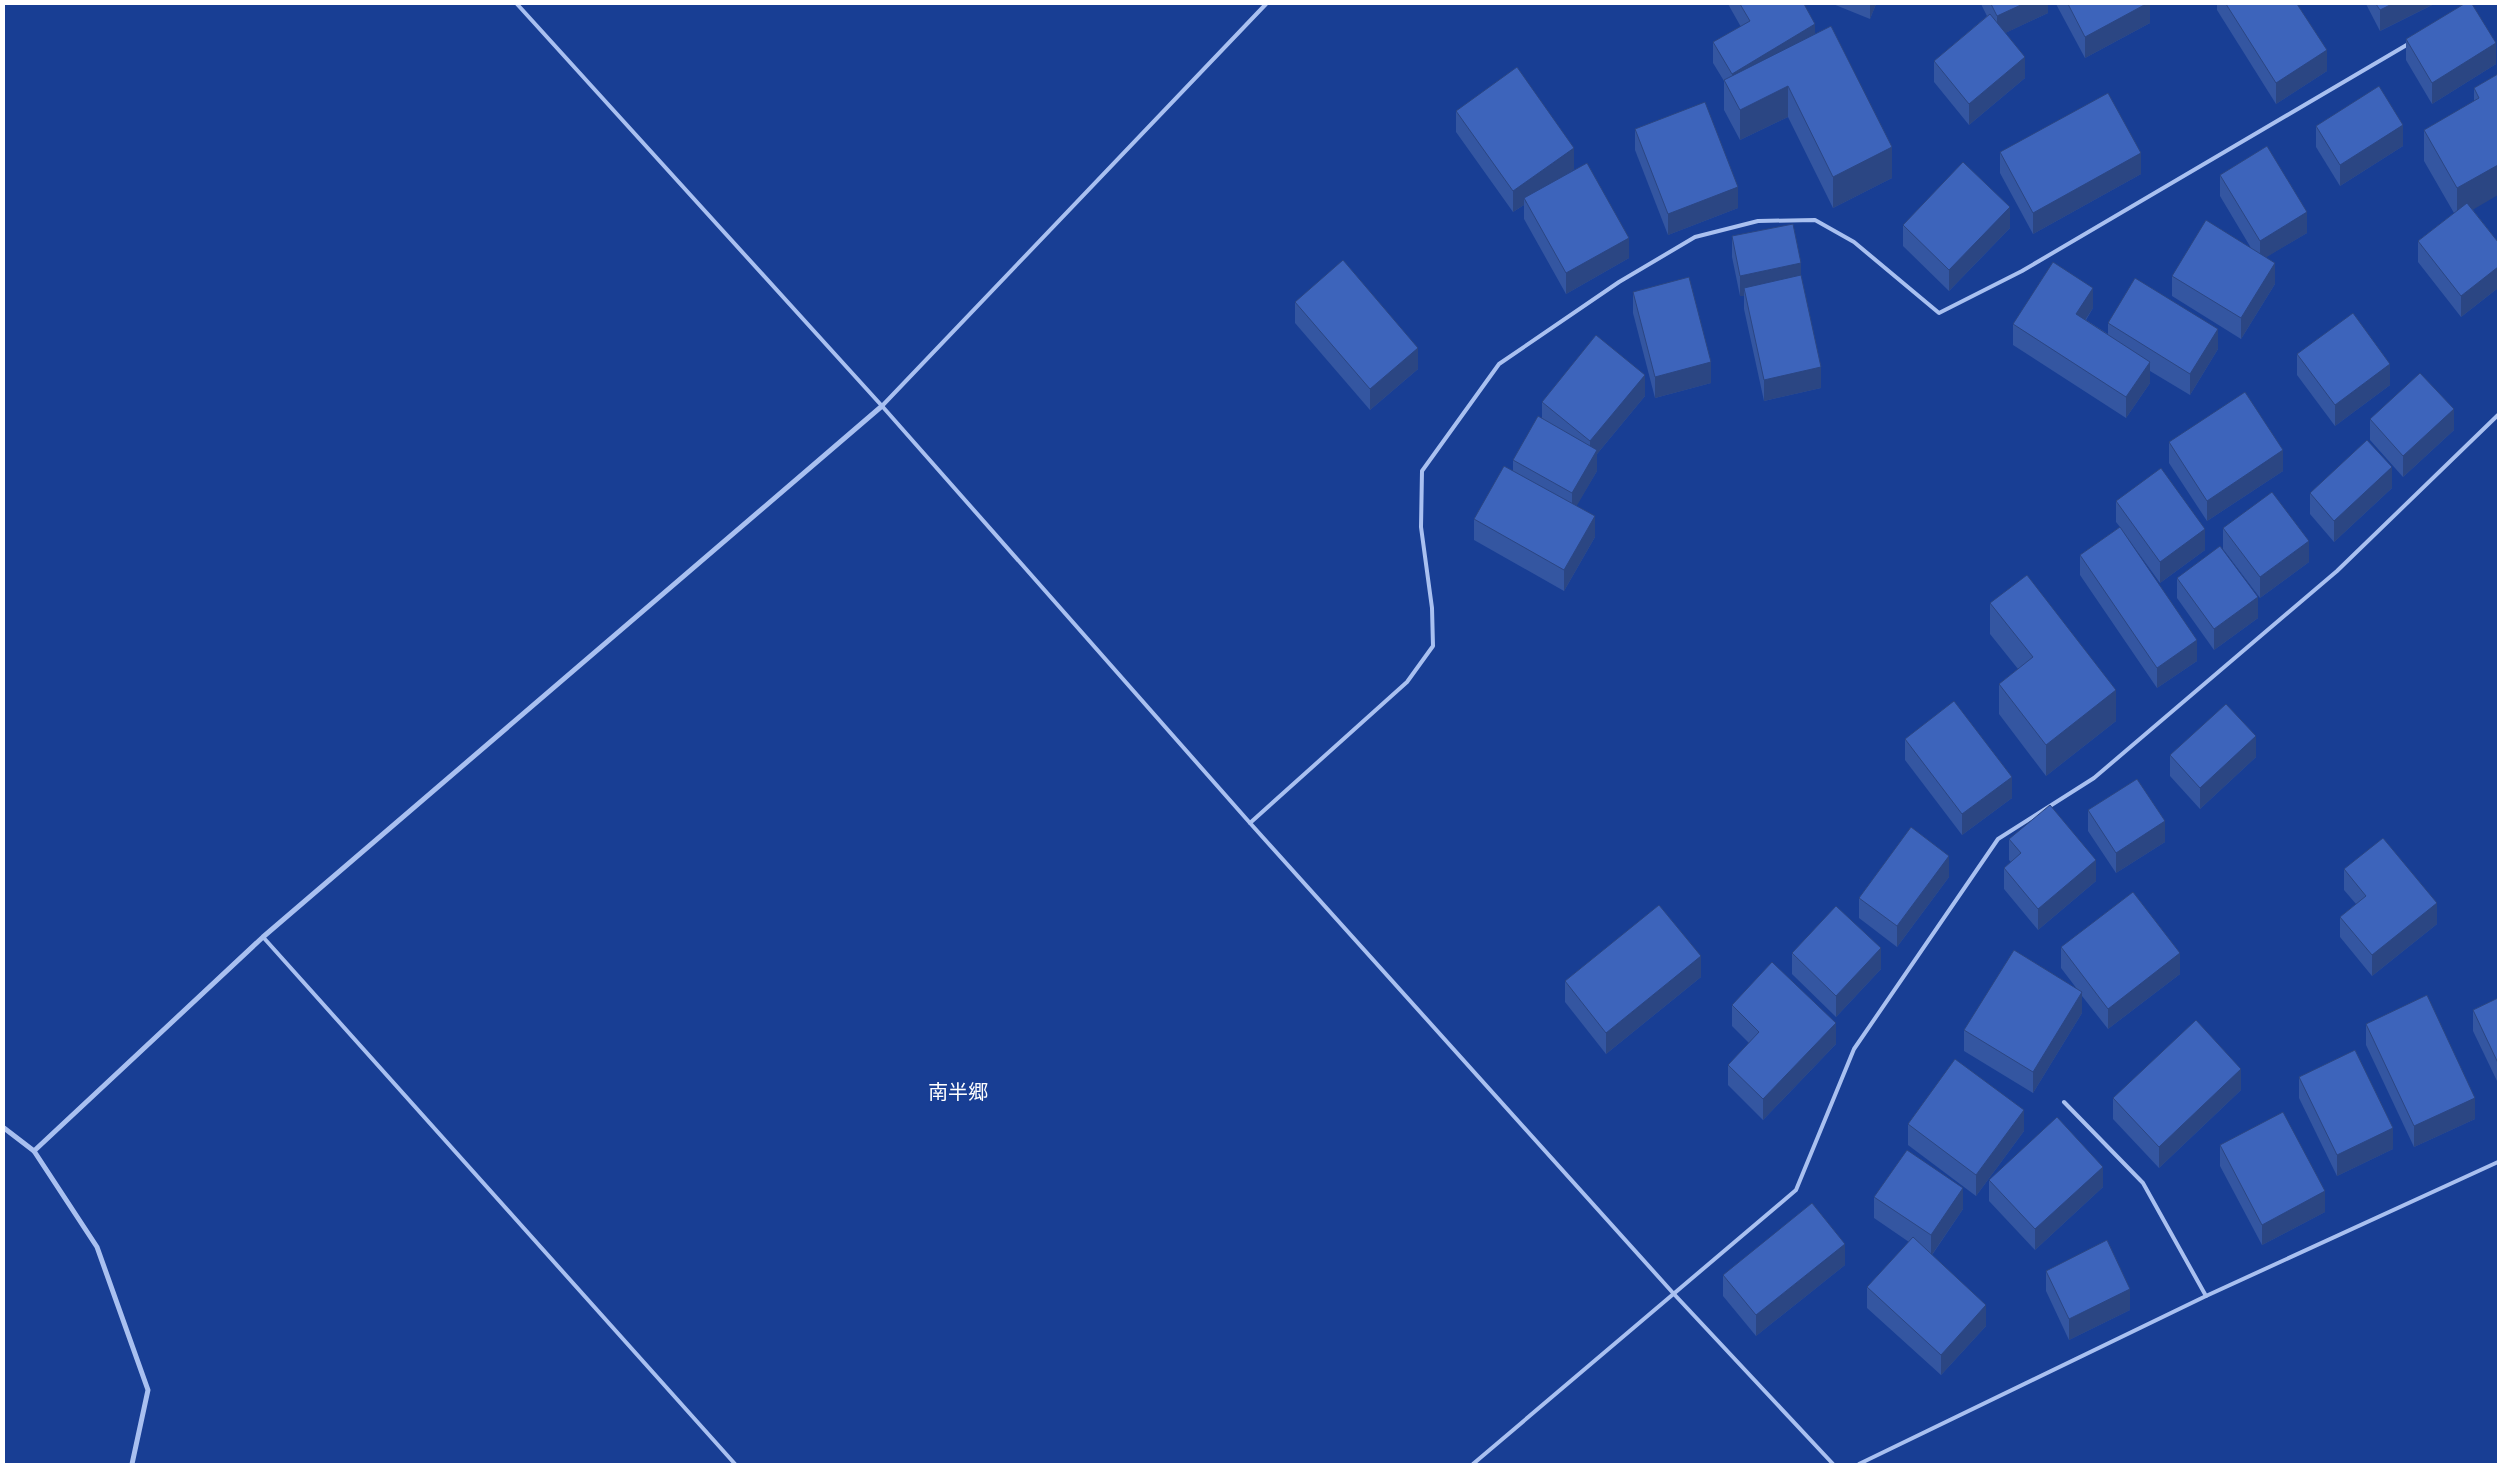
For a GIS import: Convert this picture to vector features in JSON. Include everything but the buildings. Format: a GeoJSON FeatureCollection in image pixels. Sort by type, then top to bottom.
{"type":"FeatureCollection","features":[{"type":"Feature","properties":{"kind":"street"},"geometry":{"type":"LineString","coordinates":[[34,1151],[263,937],[882,406]]}},
{"type":"Feature","properties":{"kind":"street"},"geometry":{"type":"LineString","coordinates":[[4,1128],[34,1151],[97,1247],[148,1390],[132,1464]]}},
{"type":"Feature","properties":{"kind":"lane"},"geometry":{"type":"LineString","coordinates":[[517,4],[882,406],[1250,823],[1673,1293],[1833,1464]]}},
{"type":"Feature","properties":{"kind":"lane"},"geometry":{"type":"LineString","coordinates":[[882,406],[1266,4]]}},
{"type":"Feature","properties":{"kind":"lane"},"geometry":{"type":"LineString","coordinates":[[1250,823],[1407,682],[1433,646],[1432,608],[1421,527],[1422,470],[1499,364],[1618,282],[1695,237],[1758,221],[1815,220],[1854,242],[1939,313],[2022,271],[2219,153],[2416,39]]}},
{"type":"Feature","properties":{"kind":"lane"},"geometry":{"type":"LineString","coordinates":[[1473,1464],[1796,1190],[1854,1049],[1998,838],[2102,771],[2337,571],[2498,415]]}},
{"type":"Feature","properties":{"kind":"lane"},"geometry":{"type":"LineString","coordinates":[[263,937],[735,1464]]}},
{"type":"Feature","properties":{"kind":"lane"},"geometry":{"type":"LineString","coordinates":[[2064,1102],[2143,1183],[2206,1296]]}},
{"type":"Feature","properties":{"kind":"lane"},"geometry":{"type":"LineString","coordinates":[[1859,1464],[2206,1296],[2498,1162]]}},
{"type":"Feature","properties":{"kind":"district","name":"南半郷"},"geometry":{"type":"Point","coordinates":[958,1091]}}]}
